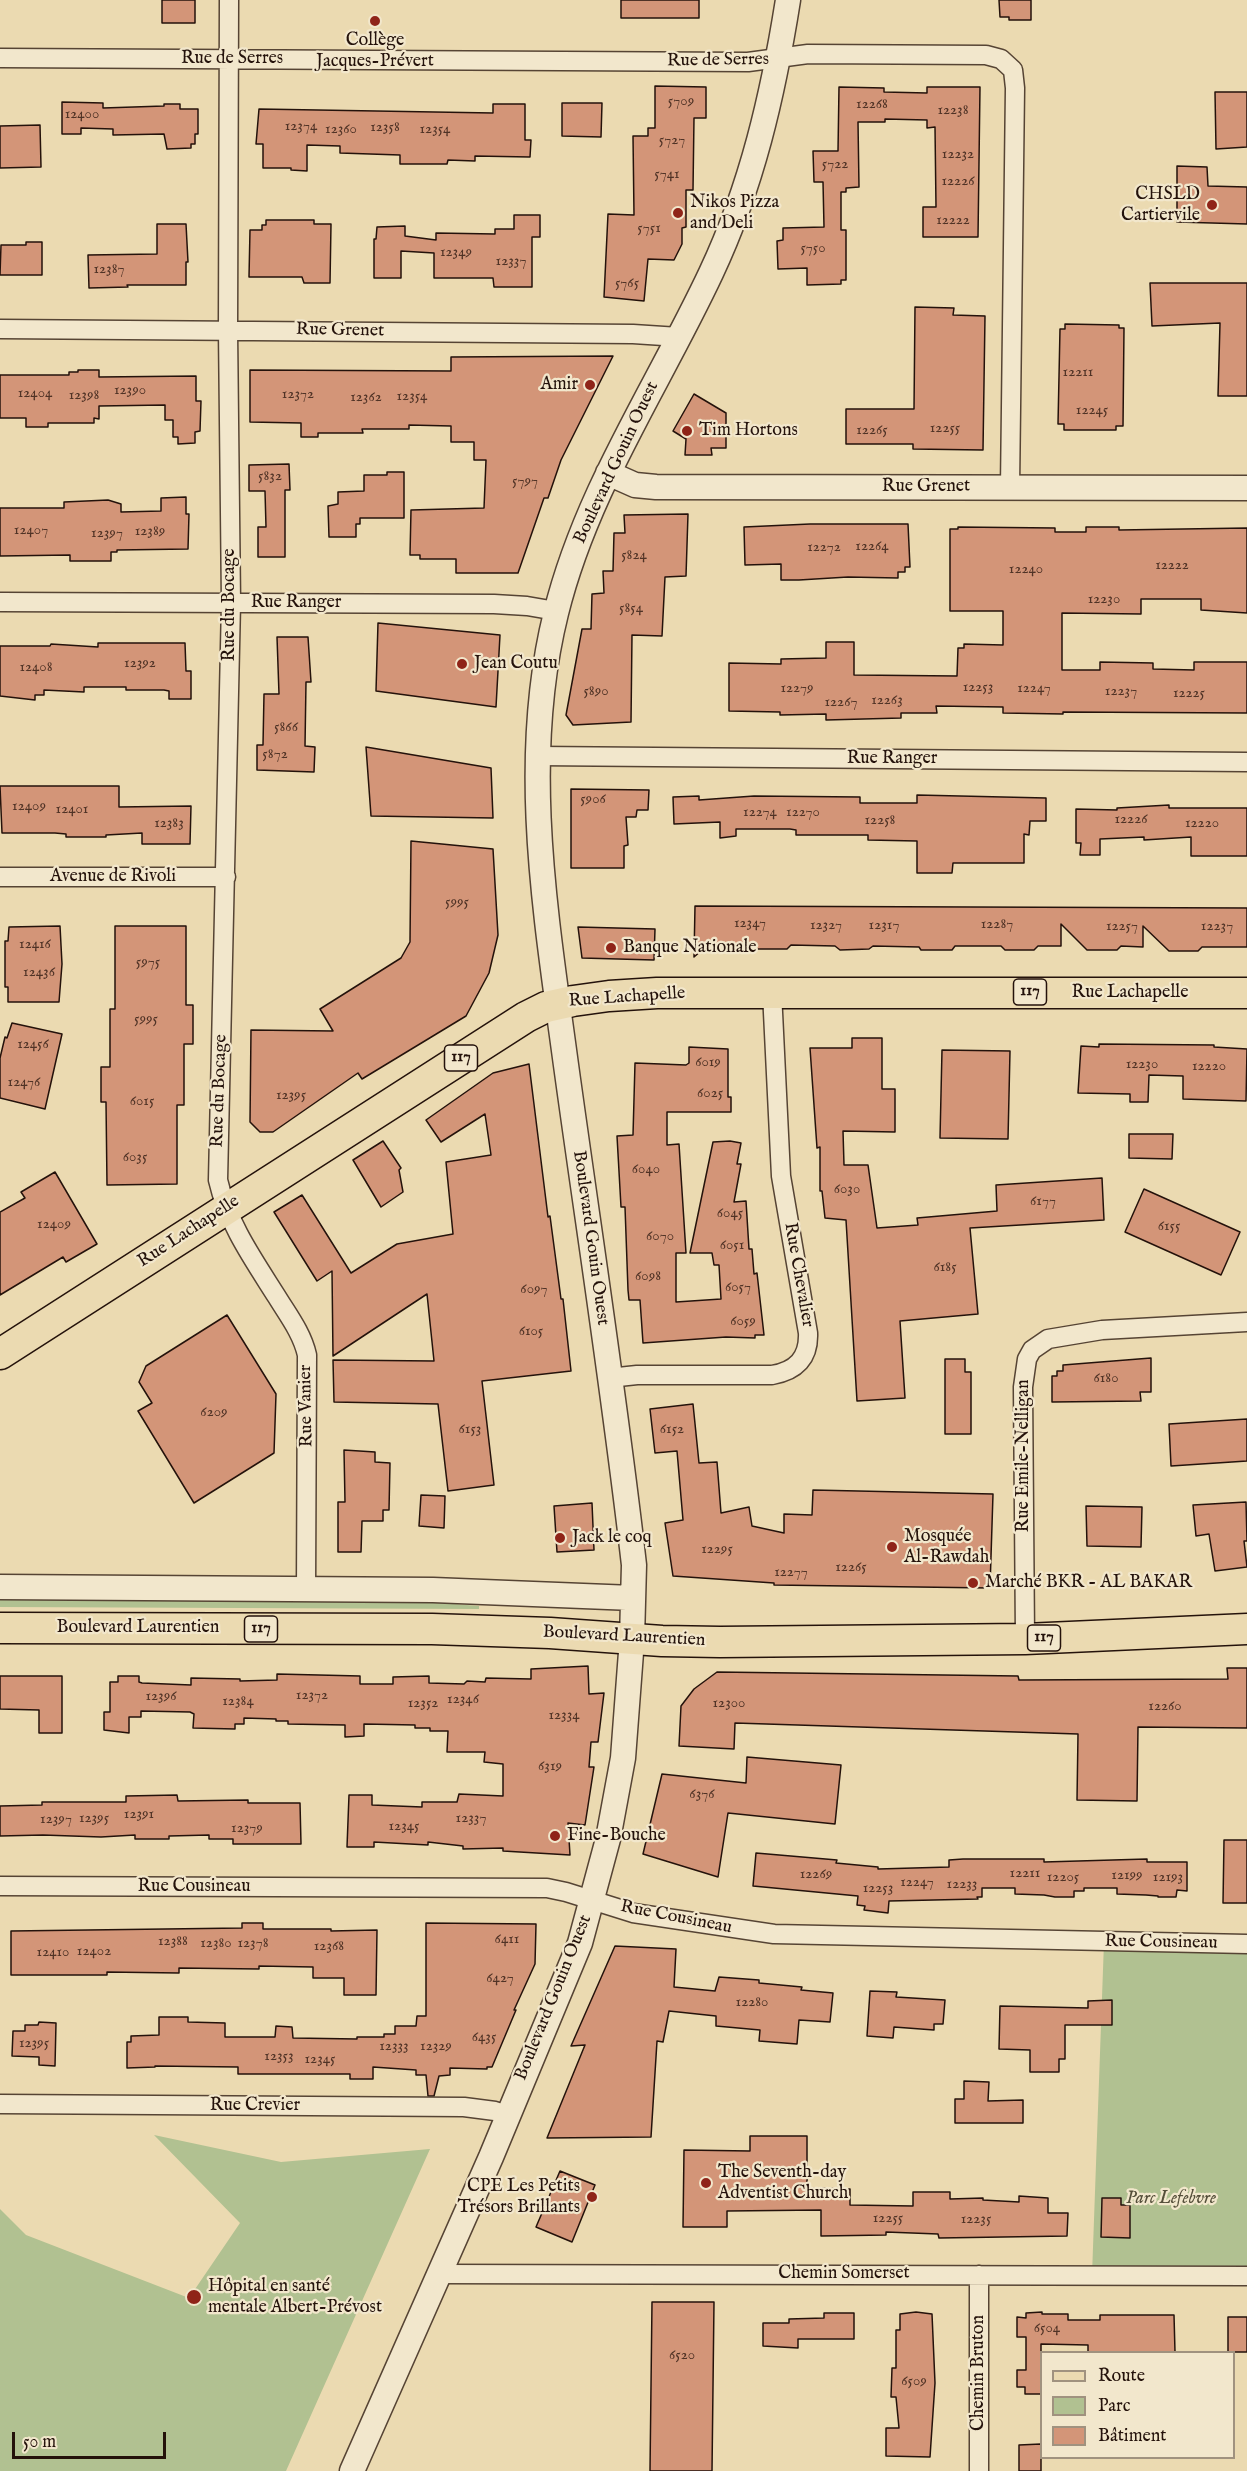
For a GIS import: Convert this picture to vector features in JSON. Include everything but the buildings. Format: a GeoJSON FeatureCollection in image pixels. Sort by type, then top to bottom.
{"type":"FeatureCollection","features":[{"type":"Feature","properties":{"kind":"main road","name":"Rue Lachapelle"},"geometry":{"type":"LineString","coordinates":[[0,1354],[526,1017],[558,1004],[638,994],[1247,993]]}},
{"type":"Feature","properties":{"kind":"main road","name":"Boulevard Laurentien"},"geometry":{"type":"LineString","coordinates":[[0,1628],[443,1629],[720,1642],[1025,1639],[1247,1629]]}},
{"type":"Feature","properties":{"kind":"street","name":"Rue du Bocage"},"geometry":{"type":"LineString","coordinates":[[226,1208],[218,1180],[231,603],[228,330],[229,0]]}},
{"type":"Feature","properties":{"kind":"street","name":"Boulevard Gouin Ouest"},"geometry":{"type":"LineString","coordinates":[[352,2471],[440,2274],[580,1943],[618,1794],[625,1745],[634,1565],[558,1004],[541,850],[537,756],[541,696],[556,611],[580,536],[608,473],[713,269],[745,189],[767,112],[788,0]]}},
{"type":"Feature","properties":{"kind":"street","name":"Rue de Serres"},"geometry":{"type":"LineString","coordinates":[[0,58],[747,63],[808,54],[986,55],[1001,59],[1013,70],[1015,88],[1010,487]]}},
{"type":"Feature","properties":{"kind":"street","name":"Rue Grenet"},"geometry":{"type":"LineString","coordinates":[[0,329],[633,334],[679,337]]}},
{"type":"Feature","properties":{"kind":"street","name":"Rue Grenet"},"geometry":{"type":"LineString","coordinates":[[608,473],[634,485],[656,487],[1247,488]]}},
{"type":"Feature","properties":{"kind":"street","name":"Rue Ranger"},"geometry":{"type":"LineString","coordinates":[[0,602],[494,604],[556,611]]}},
{"type":"Feature","properties":{"kind":"street","name":"Rue Ranger"},"geometry":{"type":"LineString","coordinates":[[537,756],[1247,762]]}},
{"type":"Feature","properties":{"kind":"street","name":"Avenue de Rivoli"},"geometry":{"type":"LineString","coordinates":[[0,877],[226,877]]}},
{"type":"Feature","properties":{"kind":"street","name":"Rue Chevalier"},"geometry":{"type":"LineString","coordinates":[[609,1378],[637,1375],[772,1375],[790,1370],[807,1351],[808,1333],[781,1176],[772,992]]}},
{"type":"Feature","properties":{"kind":"street","name":"Rue Vanier"},"geometry":{"type":"LineString","coordinates":[[226,1208],[237,1233],[296,1328],[307,1355],[306,1590]]}},
{"type":"Feature","properties":{"kind":"street","name":"Rue Emile-Nelligan"},"geometry":{"type":"LineString","coordinates":[[1025,1639],[1023,1387],[1027,1359],[1032,1350],[1048,1339],[1070,1334],[1247,1322]]}},
{"type":"Feature","properties":{"kind":"street"},"geometry":{"type":"LineString","coordinates":[[0,1587],[433,1590],[633,1598]]}},
{"type":"Feature","properties":{"kind":"street","name":"Rue Cousineau"},"geometry":{"type":"LineString","coordinates":[[0,1886],[547,1888],[633,1913],[774,1935],[1247,1944]]}},
{"type":"Feature","properties":{"kind":"street","name":"Rue Crevier"},"geometry":{"type":"LineString","coordinates":[[0,2104],[464,2107],[508,2115]]}},
{"type":"Feature","properties":{"kind":"street","name":"Chemin Somerset"},"geometry":{"type":"LineString","coordinates":[[440,2274],[1247,2276]]}},
{"type":"Feature","properties":{"kind":"street","name":"Chemin Bruton"},"geometry":{"type":"LineString","coordinates":[[979,2275],[979,2471]]}},
{"type":"Feature","properties":{"kind":"green space"},"geometry":{"type":"Polygon","coordinates":[[[0,1600],[442,1603],[479,1606],[479,1609],[0,1607],[0,1600]]]}},
{"type":"Feature","properties":{"kind":"green space","name":"Parc Lefebvre"},"geometry":{"type":"Polygon","coordinates":[[[1104,1942],[1247,1944],[1247,2276],[1092,2275],[1104,1942]]]}},
{"type":"Feature","properties":{"kind":"green space","name":"Hôpital en santé mentale Albert-Prévost"},"geometry":{"type":"Polygon","coordinates":[[[154,2135],[281,2162],[430,2149],[286,2471],[0,2471],[0,2209],[26,2235],[189,2298],[240,2223],[154,2135]]]}},
{"type":"Feature","properties":{"kind":"place","name":"Collège Jacques-Prévert"},"geometry":{"type":"Point","coordinates":[375,21]}},
{"type":"Feature","properties":{"kind":"place","name":"CHSLD Cartiervile"},"geometry":{"type":"Point","coordinates":[1212,205]}},
{"type":"Feature","properties":{"kind":"place","name":"Nikos Pizza and Deli"},"geometry":{"type":"Point","coordinates":[678,213]}},
{"type":"Feature","properties":{"kind":"place","name":"Amir"},"geometry":{"type":"Point","coordinates":[590,385]}},
{"type":"Feature","properties":{"kind":"place","name":"Tim Hortons"},"geometry":{"type":"Point","coordinates":[687,431]}},
{"type":"Feature","properties":{"kind":"place","name":"Jean Coutu"},"geometry":{"type":"Point","coordinates":[462,664]}},
{"type":"Feature","properties":{"kind":"place","name":"Banque Nationale"},"geometry":{"type":"Point","coordinates":[611,948]}},
{"type":"Feature","properties":{"kind":"place","name":"Jack le coq"},"geometry":{"type":"Point","coordinates":[560,1538]}},
{"type":"Feature","properties":{"kind":"place","name":"Mosquée Al-Rawdah"},"geometry":{"type":"Point","coordinates":[892,1547]}},
{"type":"Feature","properties":{"kind":"place","name":"Marché BKR - AL BAKAR"},"geometry":{"type":"Point","coordinates":[973,1583]}},
{"type":"Feature","properties":{"kind":"place","name":"Fine-Bouche"},"geometry":{"type":"Point","coordinates":[555,1836]}},
{"type":"Feature","properties":{"kind":"place","name":"The Seventh-day Adventist Church"},"geometry":{"type":"Point","coordinates":[706,2183]}},
{"type":"Feature","properties":{"kind":"place","name":"CPE Les Petits Trésors Brillants"},"geometry":{"type":"Point","coordinates":[592,2197]}},
{"type":"Feature","properties":{"kind":"place","name":"Hôpital en santé mentale Albert-Prévost"},"geometry":{"type":"Point","coordinates":[194,2297]}}]}
